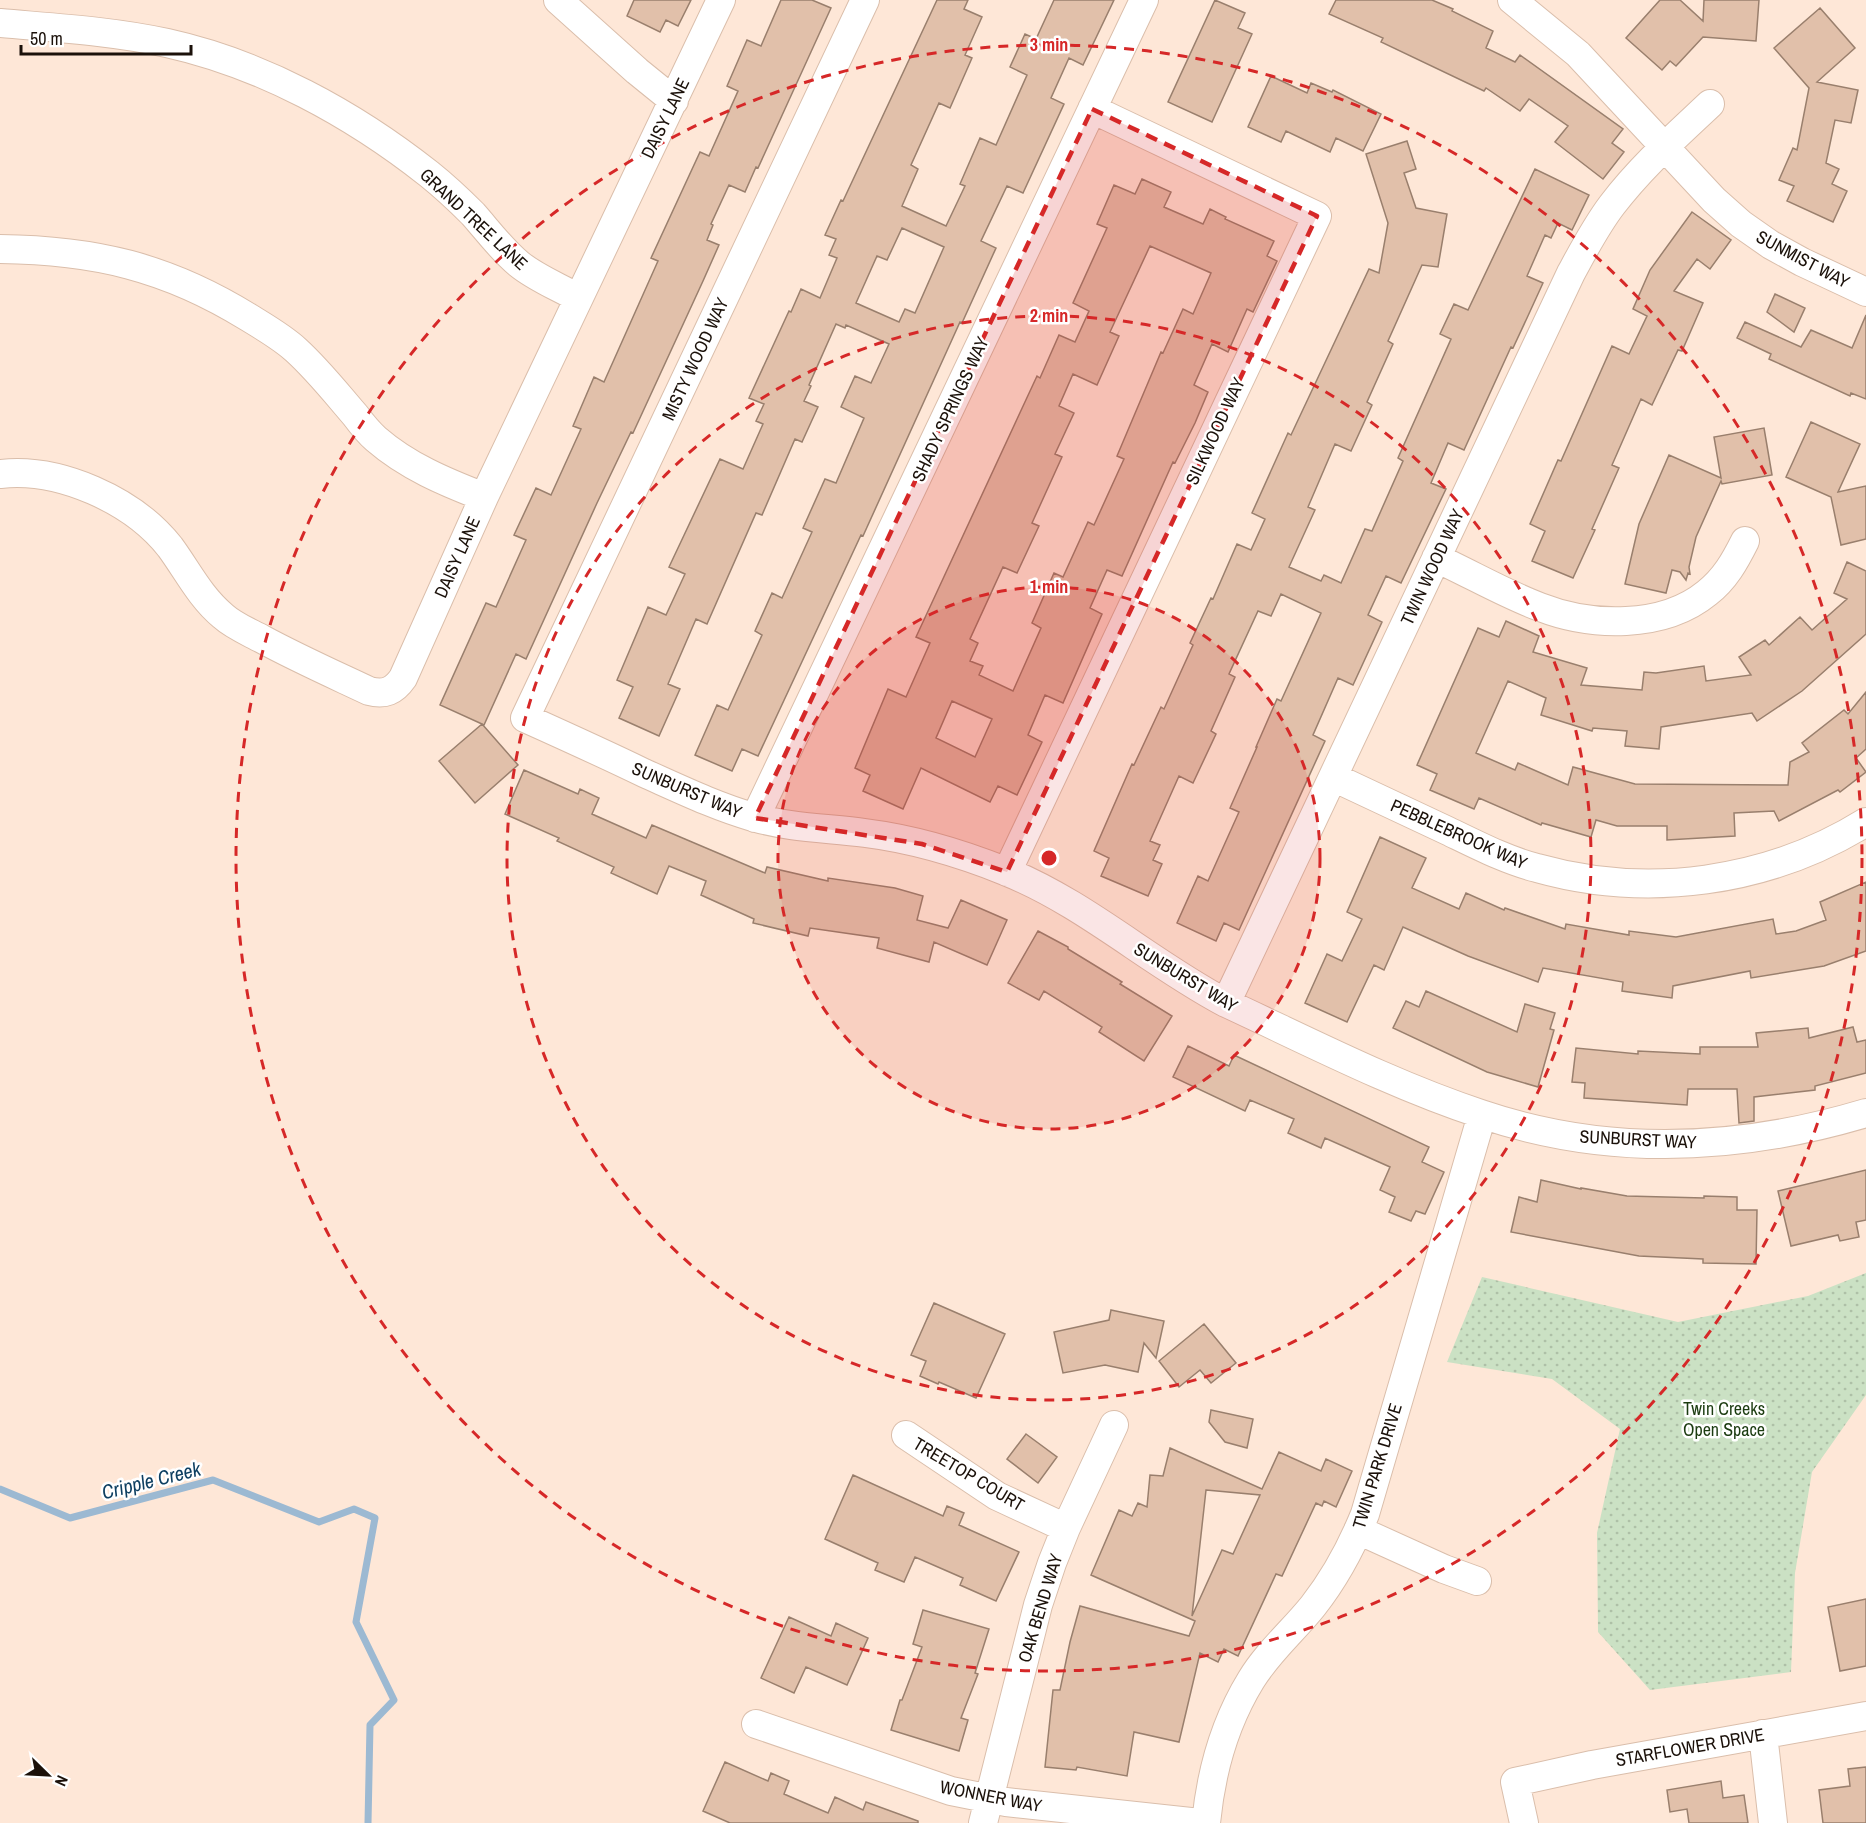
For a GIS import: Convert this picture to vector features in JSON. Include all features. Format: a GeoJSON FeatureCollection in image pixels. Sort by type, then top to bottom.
{"type":"FeatureCollection","features":[{"type":"Feature","properties":{"kind":"street"},"geometry":{"type":"LineString","coordinates":[[558,0],[674,101]]}},
{"type":"Feature","properties":{"kind":"street","name":"DAISY LANE"},"geometry":{"type":"LineString","coordinates":[[0,474],[38,473],[73,482],[135,514],[165,542],[197,588],[231,623],[291,655],[369,691],[378,693],[396,688],[403,678],[484,497],[721,0]]}},
{"type":"Feature","properties":{"kind":"street","name":"MISTY WOOD WAY"},"geometry":{"type":"LineString","coordinates":[[525,718],[865,0]]}},
{"type":"Feature","properties":{"kind":"street","name":"SHADY SPRINGS WAY"},"geometry":{"type":"LineString","coordinates":[[755,818],[1144,0]]}},
{"type":"Feature","properties":{"kind":"street","name":"SUNMIST WAY"},"geometry":{"type":"LineString","coordinates":[[1512,0],[1578,54],[1714,200],[1741,224],[1771,245],[1802,262],[1866,292]]}},
{"type":"Feature","properties":{"kind":"street","name":"GRAND TREE LANE"},"geometry":{"type":"LineString","coordinates":[[0,23],[104,33],[167,43],[214,56],[290,87],[370,131],[452,194],[521,266],[578,298]]}},
{"type":"Feature","properties":{"kind":"street"},"geometry":{"type":"LineString","coordinates":[[1665,147],[1710,104]]}},
{"type":"Feature","properties":{"kind":"street","name":"SILKWOOD WAY"},"geometry":{"type":"LineString","coordinates":[[1007,872],[1317,216],[1092,109]]}},
{"type":"Feature","properties":{"kind":"street","name":"TWIN WOOD WAY"},"geometry":{"type":"LineString","coordinates":[[1226,1004],[1566,283],[1588,241],[1611,206],[1665,147]]}},
{"type":"Feature","properties":{"kind":"street"},"geometry":{"type":"LineString","coordinates":[[0,249],[43,249],[118,260],[162,274],[220,300],[294,348],[374,438],[397,455],[448,483],[484,497]]}},
{"type":"Feature","properties":{"kind":"street"},"geometry":{"type":"LineString","coordinates":[[1436,558],[1540,608],[1593,620],[1629,621],[1670,613],[1707,594],[1730,569],[1745,541]]}},
{"type":"Feature","properties":{"kind":"street","name":"SUNBURST WAY"},"geometry":{"type":"LineString","coordinates":[[525,718],[710,802],[755,818],[796,826],[867,833],[922,844],[1007,872],[1046,890],[1205,993],[1226,1004],[1398,1084],[1482,1115],[1540,1131],[1604,1141],[1669,1145],[1734,1142],[1777,1136],[1866,1113]]}},
{"type":"Feature","properties":{"kind":"street","name":"PEBBLEBROOK WAY"},"geometry":{"type":"LineString","coordinates":[[1333,777],[1495,854],[1535,868],[1619,883],[1672,883],[1746,873],[1826,844],[1866,822]]}},
{"type":"Feature","properties":{"kind":"street","name":"TWIN PARK DRIVE"},"geometry":{"type":"LineString","coordinates":[[1206,1823],[1209,1791],[1218,1751],[1232,1714],[1258,1670],[1313,1606],[1341,1564],[1365,1514],[1482,1115]]}},
{"type":"Feature","properties":{"kind":"street","name":"OAK BEND WAY"},"geometry":{"type":"LineString","coordinates":[[986,1811],[1038,1605],[1066,1528],[1114,1425]]}},
{"type":"Feature","properties":{"kind":"street","name":"TREETOP COURT"},"geometry":{"type":"LineString","coordinates":[[906,1435],[998,1496],[1066,1528]]}},
{"type":"Feature","properties":{"kind":"street"},"geometry":{"type":"LineString","coordinates":[[1358,1530],[1444,1569],[1477,1581]]}},
{"type":"Feature","properties":{"kind":"street","name":"STARFLOWER DRIVE"},"geometry":{"type":"LineString","coordinates":[[1524,1823],[1515,1782],[1592,1765],[1866,1716]]}},
{"type":"Feature","properties":{"kind":"street","name":"WONNER WAY"},"geometry":{"type":"LineString","coordinates":[[756,1724],[951,1791],[986,1811],[1006,1802],[1200,1823]]}},
{"type":"Feature","properties":{"kind":"street"},"geometry":{"type":"LineString","coordinates":[[1763,1734],[1773,1823]]}},
{"type":"Feature","properties":{"kind":"highlighted area"},"geometry":{"type":"Polygon","coordinates":[[[1092,109],[1317,216],[1007,872],[922,844],[755,818],[1092,109]]]}},
{"type":"Feature","properties":{"kind":"green space","name":"Twin Creeks Open Space"},"geometry":{"type":"Polygon","coordinates":[[[1866,1273],[1866,1395],[1812,1472],[1795,1573],[1791,1672],[1650,1690],[1598,1632],[1597,1533],[1620,1429],[1552,1379],[1447,1362],[1482,1277],[1678,1322],[1808,1296],[1866,1273]]]}},
{"type":"Feature","properties":{"kind":"building"},"geometry":{"type":"Polygon","coordinates":[[[634,0],[691,0],[678,26],[666,20],[660,32],[627,16],[634,0]]]}},
{"type":"Feature","properties":{"kind":"building"},"geometry":{"type":"Polygon","coordinates":[[[781,0],[812,0],[831,8],[745,192],[729,185],[711,224],[713,225],[707,240],[719,245],[526,659],[516,654],[484,725],[440,705],[486,603],[496,607],[526,540],[514,535],[536,488],[551,495],[581,429],[573,426],[594,377],[604,382],[658,261],[651,258],[700,152],[709,156],[738,91],[727,86],[747,40],[761,46],[781,0]]]}},
{"type":"Feature","properties":{"kind":"building"},"geometry":{"type":"Polygon","coordinates":[[[937,0],[968,0],[964,9],[982,17],[965,55],[972,58],[950,108],[939,103],[911,165],[918,169],[902,206],[946,226],[965,186],[960,184],[980,138],[996,145],[1027,75],[1010,67],[1025,34],[1036,39],[1054,0],[1114,0],[1083,65],[1069,58],[1051,98],[1064,104],[1023,193],[1007,186],[981,241],[996,248],[758,756],[742,749],[732,771],[695,755],[717,705],[728,710],[762,635],[755,631],[772,593],[782,598],[812,532],[803,528],[825,479],[836,483],[864,418],[841,407],[855,376],[871,383],[889,344],[846,325],[845,328],[836,324],[804,401],[818,407],[802,442],[795,439],[762,515],[756,513],[707,624],[696,619],[668,684],[680,689],[659,736],[619,718],[633,687],[617,680],[648,607],[666,615],[685,574],[669,567],[720,459],[743,469],[763,424],[756,421],[764,404],[749,398],[801,289],[820,298],[837,258],[829,255],[836,239],[825,235],[841,200],[843,201],[937,0]],[[902,228],[887,260],[877,256],[856,303],[899,322],[905,309],[915,313],[944,247],[902,228]]]}},
{"type":"Feature","properties":{"kind":"building"},"geometry":{"type":"Polygon","coordinates":[[[1215,0],[1245,13],[1238,28],[1252,34],[1212,122],[1168,102],[1215,0]]]}},
{"type":"Feature","properties":{"kind":"building"},"geometry":{"type":"Polygon","coordinates":[[[1336,0],[1432,0],[1453,9],[1452,11],[1493,31],[1486,48],[1515,62],[1520,55],[1623,129],[1612,143],[1624,152],[1603,179],[1555,142],[1568,126],[1529,99],[1520,111],[1486,88],[1484,91],[1381,42],[1383,38],[1329,14],[1336,0]]]}},
{"type":"Feature","properties":{"kind":"building"},"geometry":{"type":"Polygon","coordinates":[[[1660,0],[1680,0],[1703,21],[1704,0],[1759,0],[1756,41],[1703,37],[1676,66],[1670,61],[1662,70],[1626,38],[1660,0]]]}},
{"type":"Feature","properties":{"kind":"building"},"geometry":{"type":"Polygon","coordinates":[[[1820,8],[1855,48],[1817,82],[1858,90],[1851,123],[1835,120],[1826,163],[1839,169],[1832,184],[1847,191],[1833,222],[1787,201],[1794,186],[1779,180],[1793,148],[1797,150],[1809,88],[1774,48],[1820,8]]]}},
{"type":"Feature","properties":{"kind":"building"},"geometry":{"type":"Polygon","coordinates":[[[1271,76],[1307,93],[1311,83],[1332,92],[1333,90],[1381,114],[1363,151],[1336,138],[1330,152],[1286,131],[1281,142],[1248,127],[1271,76]]]}},
{"type":"Feature","properties":{"kind":"building"},"geometry":{"type":"Polygon","coordinates":[[[1407,141],[1416,169],[1404,173],[1416,208],[1447,214],[1438,267],[1422,265],[1388,341],[1393,344],[1367,402],[1372,405],[1351,451],[1335,444],[1308,507],[1315,510],[1289,567],[1321,581],[1324,575],[1341,583],[1365,529],[1372,531],[1403,461],[1398,458],[1451,339],[1440,334],[1454,304],[1468,310],[1535,169],[1589,195],[1572,230],[1558,223],[1551,238],[1545,235],[1527,276],[1543,283],[1527,318],[1513,348],[1511,347],[1464,450],[1448,443],[1431,483],[1446,489],[1401,583],[1386,576],[1368,615],[1382,622],[1353,685],[1338,678],[1313,735],[1325,741],[1239,930],[1224,923],[1216,941],[1177,923],[1198,876],[1208,881],[1239,812],[1230,808],[1277,699],[1281,701],[1321,613],[1281,594],[1271,616],[1258,611],[1229,674],[1235,677],[1211,731],[1216,734],[1193,783],[1179,776],[1150,841],[1160,845],[1153,860],[1162,864],[1148,896],[1101,876],[1109,858],[1094,851],[1132,764],[1134,765],[1161,707],[1164,709],[1193,645],[1190,643],[1211,598],[1213,599],[1237,544],[1251,550],[1265,519],[1252,513],[1288,433],[1291,435],[1369,269],[1379,273],[1388,223],[1366,154],[1407,141]]]}},
{"type":"Feature","properties":{"kind":"building"},"geometry":{"type":"Polygon","coordinates":[[[1142,179],[1171,192],[1164,207],[1203,224],[1210,209],[1226,217],[1225,219],[1274,241],[1267,256],[1277,261],[1253,312],[1247,309],[1228,352],[1212,344],[1194,385],[1208,392],[1195,423],[1175,463],[1173,462],[1122,576],[1107,570],[1090,608],[1102,614],[1063,703],[1045,695],[1028,735],[1042,742],[1017,795],[998,786],[990,802],[921,768],[903,809],[863,791],[870,775],[855,768],[888,689],[906,697],[930,643],[916,637],[1037,376],[1040,378],[1059,335],[1075,342],[1089,311],[1073,303],[1107,228],[1097,224],[1114,185],[1135,194],[1142,179]],[[1150,246],[1110,332],[1119,336],[1097,385],[1073,374],[1059,406],[1074,413],[1055,454],[1062,457],[1032,523],[1039,526],[1017,573],[1003,567],[970,639],[978,643],[970,661],[983,666],[979,675],[1013,691],[1041,628],[1032,623],[1054,573],[1063,577],[1088,522],[1094,525],[1124,459],[1117,456],[1161,352],[1163,353],[1183,309],[1193,314],[1211,273],[1150,246]],[[952,701],[936,738],[975,757],[992,719],[952,701]]]}},
{"type":"Feature","properties":{"kind":"building"},"geometry":{"type":"Polygon","coordinates":[[[1692,212],[1731,240],[1710,269],[1697,259],[1674,291],[1703,303],[1682,351],[1678,350],[1652,405],[1641,399],[1612,465],[1619,468],[1573,578],[1532,561],[1545,531],[1530,524],[1612,346],[1629,354],[1647,316],[1633,309],[1650,270],[1692,212]]]}},
{"type":"Feature","properties":{"kind":"building"},"geometry":{"type":"Polygon","coordinates":[[[1775,294],[1805,308],[1794,332],[1767,312],[1775,294]]]}},
{"type":"Feature","properties":{"kind":"building"},"geometry":{"type":"Polygon","coordinates":[[[1866,315],[1866,399],[1851,393],[1850,396],[1769,359],[1771,354],[1737,338],[1745,322],[1801,347],[1811,330],[1852,348],[1866,315]]]}},
{"type":"Feature","properties":{"kind":"building"},"geometry":{"type":"Polygon","coordinates":[[[1811,422],[1860,444],[1838,492],[1866,486],[1866,539],[1841,545],[1831,497],[1786,477],[1811,422]]]}},
{"type":"Feature","properties":{"kind":"building"},"geometry":{"type":"Polygon","coordinates":[[[1764,428],[1772,475],[1722,484],[1721,481],[1696,537],[1689,567],[1690,574],[1688,573],[1686,580],[1680,572],[1672,570],[1666,593],[1625,584],[1639,524],[1669,455],[1721,478],[1714,437],[1764,428]]]}},
{"type":"Feature","properties":{"kind":"building"},"geometry":{"type":"Polygon","coordinates":[[[1847,562],[1866,571],[1866,634],[1802,691],[1757,721],[1752,713],[1661,727],[1659,749],[1625,746],[1627,731],[1593,728],[1592,731],[1541,715],[1546,698],[1508,681],[1476,753],[1515,770],[1518,763],[1568,785],[1573,767],[1635,784],[1788,785],[1790,762],[1809,752],[1802,743],[1844,710],[1848,714],[1866,692],[1866,749],[1856,758],[1866,772],[1840,792],[1838,790],[1779,821],[1774,811],[1734,813],[1735,836],[1667,840],[1667,826],[1617,826],[1596,820],[1591,837],[1542,823],[1541,825],[1479,798],[1474,809],[1430,790],[1437,774],[1417,765],[1478,628],[1499,637],[1506,621],[1539,636],[1533,652],[1587,668],[1581,685],[1642,690],[1644,672],[1656,673],[1704,666],[1706,681],[1751,675],[1739,657],[1765,640],[1769,645],[1800,617],[1812,630],[1847,599],[1834,593],[1847,562]]]}},
{"type":"Feature","properties":{"kind":"building"},"geometry":{"type":"Polygon","coordinates":[[[482,724],[518,765],[475,803],[439,761],[482,724]]]}},
{"type":"Feature","properties":{"kind":"building"},"geometry":{"type":"Polygon","coordinates":[[[524,770],[578,794],[580,789],[599,798],[592,814],[646,838],[652,825],[765,873],[767,867],[828,881],[828,878],[895,888],[923,896],[917,920],[948,928],[961,900],[1007,920],[987,965],[934,942],[929,962],[877,948],[879,938],[810,928],[808,936],[753,923],[754,919],[701,895],[706,881],[669,866],[657,894],[611,873],[614,867],[557,841],[559,838],[505,814],[524,770]]]}},
{"type":"Feature","properties":{"kind":"building"},"geometry":{"type":"Polygon","coordinates":[[[1380,837],[1426,858],[1412,888],[1459,909],[1466,893],[1504,910],[1505,908],[1565,929],[1566,924],[1629,935],[1629,931],[1676,937],[1773,919],[1776,934],[1796,931],[1826,920],[1820,902],[1866,882],[1866,951],[1824,966],[1751,978],[1750,971],[1673,986],[1672,998],[1622,991],[1623,982],[1543,968],[1538,982],[1468,956],[1403,927],[1384,970],[1374,965],[1347,1022],[1305,1003],[1327,954],[1342,961],[1362,919],[1347,912],[1380,837]]]}},
{"type":"Feature","properties":{"kind":"building"},"geometry":{"type":"Polygon","coordinates":[[[1038,931],[1068,947],[1122,982],[1120,984],[1172,1016],[1144,1061],[1099,1032],[1102,1027],[1044,991],[1039,1000],[1008,983],[1038,931]]]}},
{"type":"Feature","properties":{"kind":"building"},"geometry":{"type":"Polygon","coordinates":[[[1426,991],[1517,1032],[1525,1004],[1555,1013],[1550,1029],[1554,1030],[1538,1087],[1487,1072],[1393,1028],[1406,1001],[1419,1007],[1426,991]]]}},
{"type":"Feature","properties":{"kind":"building"},"geometry":{"type":"Polygon","coordinates":[[[1853,1027],[1857,1042],[1866,1040],[1866,1073],[1815,1086],[1815,1090],[1754,1097],[1754,1121],[1739,1123],[1737,1089],[1688,1089],[1687,1105],[1584,1098],[1585,1083],[1572,1082],[1576,1048],[1638,1054],[1638,1051],[1700,1054],[1700,1047],[1758,1047],[1756,1033],[1808,1028],[1809,1038],[1853,1027]]]}},
{"type":"Feature","properties":{"kind":"building"},"geometry":{"type":"Polygon","coordinates":[[[1188,1046],[1229,1066],[1234,1055],[1429,1147],[1422,1162],[1444,1172],[1425,1214],[1416,1211],[1411,1221],[1389,1212],[1395,1197],[1380,1190],[1390,1167],[1325,1138],[1321,1148],[1288,1133],[1294,1119],[1250,1100],[1245,1111],[1173,1077],[1188,1046]]]}},
{"type":"Feature","properties":{"kind":"building"},"geometry":{"type":"Polygon","coordinates":[[[1866,1170],[1866,1220],[1856,1222],[1859,1237],[1840,1241],[1838,1235],[1791,1246],[1778,1191],[1866,1170]]]}},
{"type":"Feature","properties":{"kind":"building"},"geometry":{"type":"Polygon","coordinates":[[[1541,1180],[1627,1196],[1737,1197],[1737,1210],[1757,1210],[1756,1264],[1703,1263],[1703,1259],[1639,1256],[1511,1232],[1519,1197],[1537,1202],[1541,1180]]]}},
{"type":"Feature","properties":{"kind":"building"},"geometry":{"type":"Polygon","coordinates":[[[934,1303],[1005,1334],[976,1398],[920,1376],[926,1361],[911,1355],[934,1303]]]}},
{"type":"Feature","properties":{"kind":"building"},"geometry":{"type":"Polygon","coordinates":[[[1111,1310],[1164,1321],[1156,1358],[1144,1343],[1138,1372],[1105,1365],[1063,1373],[1054,1332],[1109,1320],[1111,1310]]]}},
{"type":"Feature","properties":{"kind":"building"},"geometry":{"type":"Polygon","coordinates":[[[1204,1324],[1236,1363],[1211,1383],[1200,1370],[1179,1387],[1159,1361],[1204,1324]]]}},
{"type":"Feature","properties":{"kind":"building"},"geometry":{"type":"Polygon","coordinates":[[[1211,1410],[1253,1419],[1247,1448],[1225,1442],[1209,1422],[1211,1410]]]}},
{"type":"Feature","properties":{"kind":"building"},"geometry":{"type":"Polygon","coordinates":[[[1026,1434],[1057,1457],[1038,1483],[1007,1459],[1026,1434]]]}},
{"type":"Feature","properties":{"kind":"building"},"geometry":{"type":"Polygon","coordinates":[[[1170,1448],[1262,1489],[1279,1452],[1321,1471],[1326,1459],[1352,1471],[1336,1507],[1324,1501],[1322,1506],[1316,1503],[1282,1576],[1276,1574],[1238,1656],[1224,1649],[1218,1662],[1200,1653],[1179,1742],[1134,1732],[1127,1776],[1077,1767],[1076,1770],[1045,1767],[1053,1690],[1060,1690],[1080,1606],[1189,1636],[1195,1621],[1091,1575],[1119,1510],[1132,1516],[1138,1503],[1147,1507],[1150,1475],[1163,1476],[1170,1448]],[[1206,1490],[1192,1616],[1222,1550],[1233,1554],[1260,1495],[1206,1490]]]}},
{"type":"Feature","properties":{"kind":"building"},"geometry":{"type":"Polygon","coordinates":[[[853,1475],[943,1516],[947,1506],[964,1513],[959,1525],[1019,1552],[996,1601],[960,1585],[963,1578],[915,1557],[904,1582],[875,1570],[878,1563],[825,1539],[853,1475]]]}},
{"type":"Feature","properties":{"kind":"building"},"geometry":{"type":"Polygon","coordinates":[[[1866,1599],[1866,1666],[1840,1671],[1828,1607],[1866,1599]]]}},
{"type":"Feature","properties":{"kind":"building"},"geometry":{"type":"Polygon","coordinates":[[[923,1610],[989,1629],[975,1673],[978,1674],[961,1718],[968,1720],[959,1751],[891,1730],[900,1700],[902,1700],[922,1647],[913,1644],[923,1610]]]}},
{"type":"Feature","properties":{"kind":"building"},"geometry":{"type":"Polygon","coordinates":[[[789,1617],[831,1636],[836,1623],[868,1638],[847,1685],[806,1667],[794,1693],[761,1678],[789,1617]]]}},
{"type":"Feature","properties":{"kind":"building"},"geometry":{"type":"Polygon","coordinates":[[[725,1762],[768,1781],[771,1773],[789,1781],[784,1794],[828,1813],[835,1797],[863,1810],[866,1802],[918,1821],[918,1823],[730,1823],[703,1811],[725,1762]]]}},
{"type":"Feature","properties":{"kind":"building"},"geometry":{"type":"Polygon","coordinates":[[[1866,1767],[1866,1823],[1823,1823],[1819,1790],[1850,1786],[1848,1769],[1866,1767]]]}},
{"type":"Feature","properties":{"kind":"building"},"geometry":{"type":"Polygon","coordinates":[[[1721,1781],[1723,1798],[1744,1795],[1748,1823],[1689,1823],[1687,1809],[1670,1812],[1667,1790],[1721,1781]]]}},
{"type":"Feature","properties":{"kind":"waterway","name":"Cripple Creek"},"geometry":{"type":"LineString","coordinates":[[0,1489],[70,1518],[213,1480],[319,1522],[354,1509],[375,1518],[356,1622],[394,1700],[370,1725],[368,1823]]}}]}
